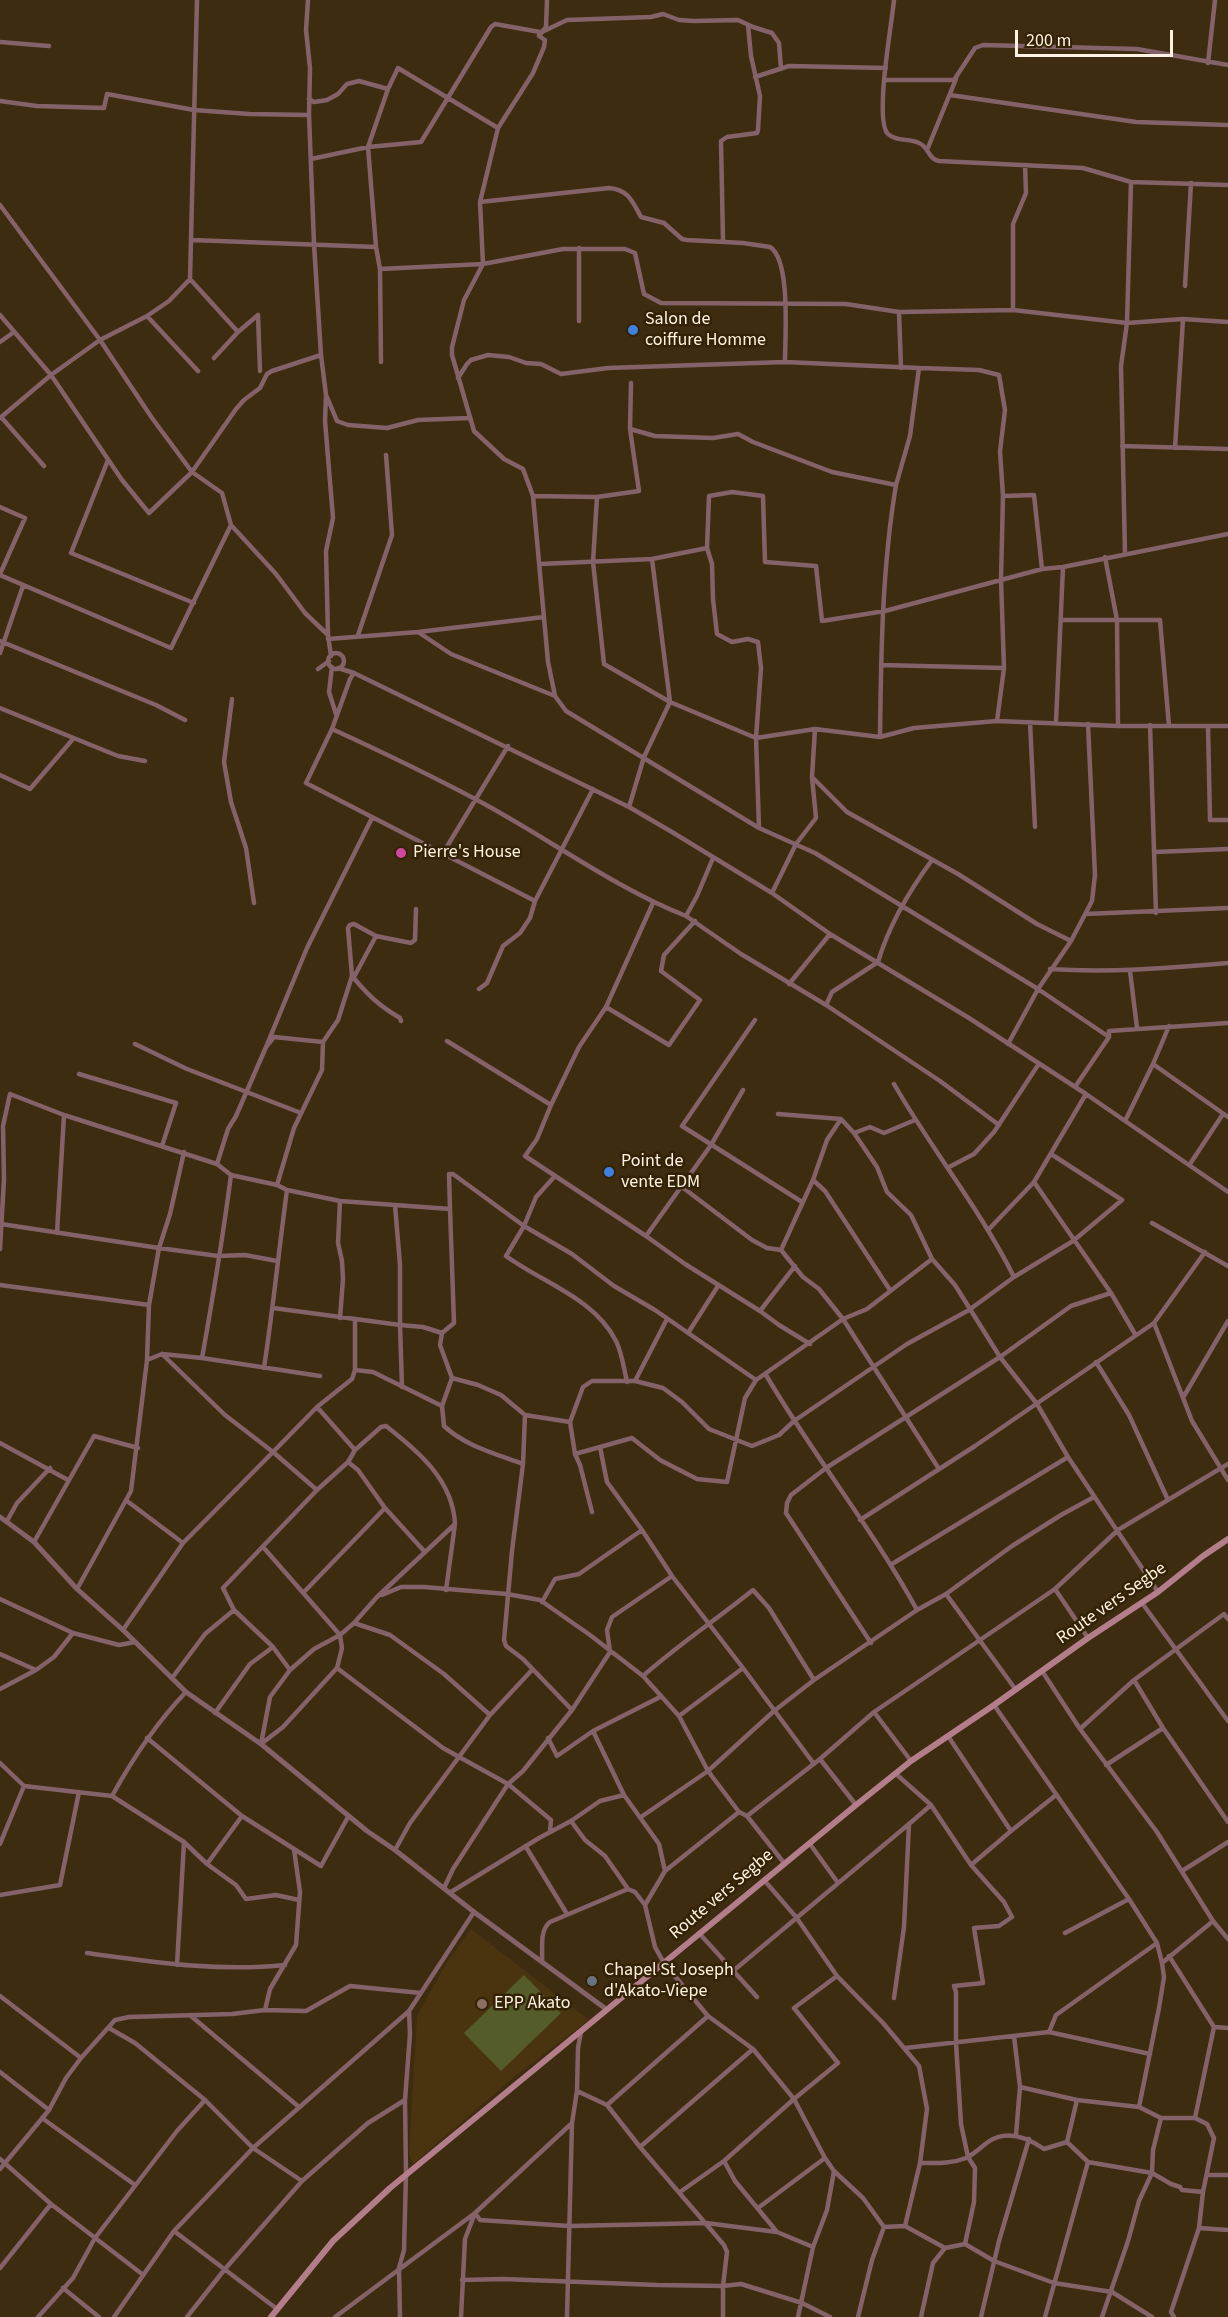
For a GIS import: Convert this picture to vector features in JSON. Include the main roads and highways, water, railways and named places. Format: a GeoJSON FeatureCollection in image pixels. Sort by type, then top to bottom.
{"type":"FeatureCollection","features":[{"type":"Feature","properties":{"kind":"main road","name":"Route vers Segbe"},"geometry":{"type":"LineString","coordinates":[[270,2317],[333,2241],[406,2174],[481,2111],[582,2032],[606,2009],[784,1863],[911,1761],[1158,1592],[1228,1539]]}},
{"type":"Feature","properties":{"kind":"place","name":"Salon de coiffure Homme"},"geometry":{"type":"Point","coordinates":[633,330]}},
{"type":"Feature","properties":{"kind":"place","name":"Pierre's House"},"geometry":{"type":"Point","coordinates":[401,853]}},
{"type":"Feature","properties":{"kind":"place","name":"Point de vente EDM"},"geometry":{"type":"Point","coordinates":[609,1172]}},
{"type":"Feature","properties":{"kind":"place","name":"Chapel St Joseph d'Akato-Viepe"},"geometry":{"type":"Point","coordinates":[592,1981]}},
{"type":"Feature","properties":{"kind":"place","name":"EPP Akato"},"geometry":{"type":"Point","coordinates":[482,2004]}}]}
